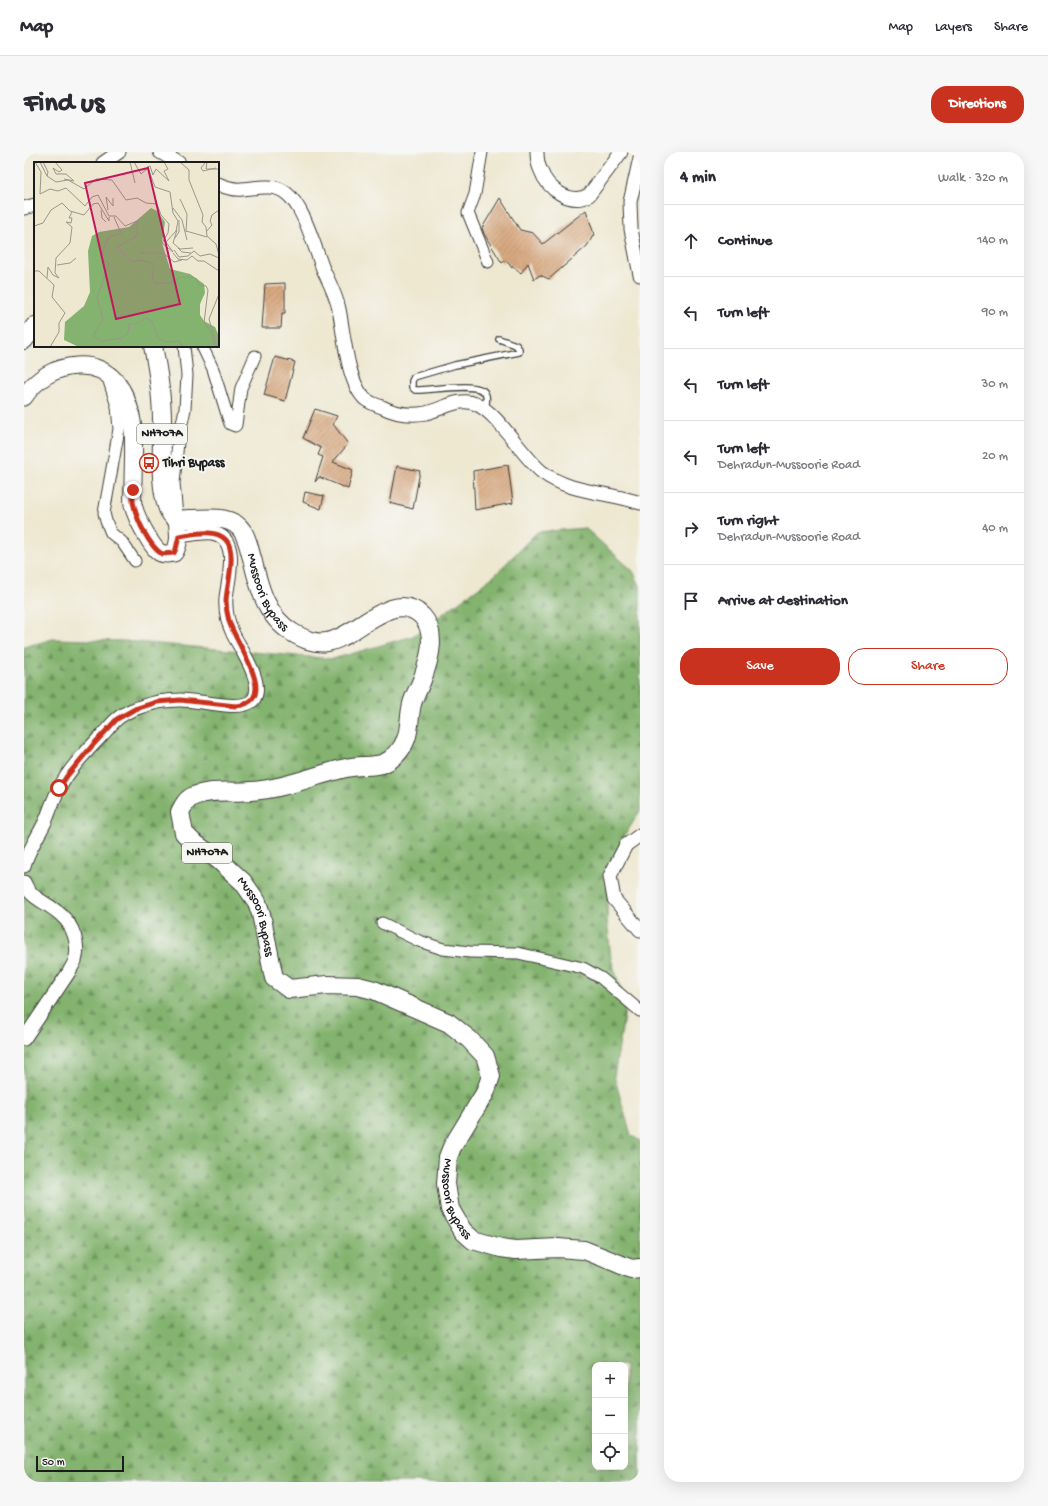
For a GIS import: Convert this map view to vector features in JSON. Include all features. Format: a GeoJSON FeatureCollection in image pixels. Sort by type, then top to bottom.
{"type":"FeatureCollection","features":[{"type":"Feature","properties":{"kind":"highway"},"geometry":{"type":"LineString","coordinates":[[24,340],[34,327]]}},
{"type":"Feature","properties":{"kind":"highway","name":"NH707A"},"geometry":{"type":"LineString","coordinates":[[153,347],[162,399],[161,447],[163,484],[168,508],[178,528]]}},
{"type":"Feature","properties":{"kind":"highway","name":"Mussoori Bypass"},"geometry":{"type":"LineString","coordinates":[[178,528],[212,518],[232,522],[238,526],[243,531],[248,541],[261,594],[268,608],[275,618],[288,630],[302,639],[314,643],[342,638],[384,611],[396,607],[407,608],[417,612],[424,618],[429,628],[431,638],[430,657],[412,702],[409,729],[406,740],[402,748],[394,757],[382,764],[348,768],[282,786],[252,791],[219,791],[194,796],[185,802],[180,812],[184,833],[193,842],[220,861],[243,882],[257,902],[261,914],[274,978],[288,989],[327,985],[358,986],[374,990],[448,1022],[469,1039],[485,1056],[491,1076],[489,1084],[452,1146],[448,1157],[446,1184],[450,1210],[463,1231],[473,1240],[501,1248],[516,1250],[558,1248],[584,1250],[631,1269],[640,1268]]}},
{"type":"Feature","properties":{"kind":"main road"},"geometry":{"type":"LineString","coordinates":[[24,398],[41,380],[54,371],[66,367],[88,367],[108,374],[120,387],[125,396],[134,431],[133,504],[137,519],[154,547],[162,554],[174,553],[176,549],[178,528]]}},
{"type":"Feature","properties":{"kind":"street"},"geometry":{"type":"LineString","coordinates":[[104,162],[118,152]]}},
{"type":"Feature","properties":{"kind":"street"},"geometry":{"type":"LineString","coordinates":[[160,152],[177,162]]}},
{"type":"Feature","properties":{"kind":"street"},"geometry":{"type":"LineString","coordinates":[[482,152],[474,194],[468,213],[488,262]]}},
{"type":"Feature","properties":{"kind":"street"},"geometry":{"type":"LineString","coordinates":[[537,152],[540,171],[548,183],[566,197],[584,198],[589,195],[621,152]]}},
{"type":"Feature","properties":{"kind":"street"},"geometry":{"type":"LineString","coordinates":[[640,158],[630,202],[631,229],[640,275]]}},
{"type":"Feature","properties":{"kind":"street"},"geometry":{"type":"LineString","coordinates":[[219,184],[241,189],[266,186],[275,188],[286,193],[299,208],[337,302],[351,375],[356,387],[367,400],[391,411],[410,415],[427,413],[462,402],[476,404],[494,418],[525,456],[542,472],[575,488],[628,498],[640,503]]}},
{"type":"Feature","properties":{"kind":"street"},"geometry":{"type":"LineString","coordinates":[[24,208],[34,205]]}},
{"type":"Feature","properties":{"kind":"street"},"geometry":{"type":"LineString","coordinates":[[24,866],[63,782],[92,746],[117,719],[135,709],[157,702],[180,700],[236,706],[249,703],[254,699],[257,692],[252,670],[232,631],[227,614],[226,600],[230,571],[230,548],[228,543],[219,535],[178,528],[174,478],[178,442],[185,409],[187,375],[184,347]]}},
{"type":"Feature","properties":{"kind":"street"},"geometry":{"type":"LineString","coordinates":[[202,347],[213,369],[230,424],[235,426],[241,388],[255,356]]}},
{"type":"Feature","properties":{"kind":"street"},"geometry":{"type":"LineString","coordinates":[[108,374],[118,406],[119,429],[104,513],[111,533],[122,542],[135,562]]}},
{"type":"Feature","properties":{"kind":"street"},"geometry":{"type":"LineString","coordinates":[[640,835],[626,845],[610,876],[614,899],[640,930]]}},
{"type":"Feature","properties":{"kind":"street"},"geometry":{"type":"LineString","coordinates":[[24,882],[31,894],[62,915],[75,938],[76,949],[75,961],[69,972],[24,1039]]}},
{"type":"Feature","properties":{"kind":"street"},"geometry":{"type":"LineString","coordinates":[[382,923],[419,941],[443,949],[470,952],[518,953],[582,968],[601,978],[640,1010]]}},
{"type":"Feature","properties":{"kind":"lane"},"geometry":{"type":"LineString","coordinates":[[484,409],[487,397],[480,389],[466,387],[415,390],[412,386],[412,381],[414,377],[455,365],[519,352],[518,346],[499,340]]}},
{"type":"Feature","properties":{"kind":"green space"},"geometry":{"type":"Polygon","coordinates":[[[585,528],[633,571],[640,586],[640,811],[622,840],[608,877],[607,919],[611,959],[626,1005],[614,1076],[631,1135],[640,1141],[640,1482],[24,1482],[24,647],[53,639],[125,641],[333,659],[413,636],[494,576],[537,532],[585,528]]]}},
{"type":"Feature","properties":{"kind":"building"},"geometry":{"type":"Polygon","coordinates":[[[500,198],[520,230],[533,233],[543,244],[586,210],[594,234],[587,246],[549,279],[540,275],[534,279],[528,263],[521,273],[513,266],[512,268],[506,260],[502,263],[484,234],[482,228],[500,198]]]}},
{"type":"Feature","properties":{"kind":"building"},"geometry":{"type":"Polygon","coordinates":[[[285,283],[285,313],[282,313],[281,328],[262,328],[265,284],[285,283]]]}},
{"type":"Feature","properties":{"kind":"building"},"geometry":{"type":"Polygon","coordinates":[[[275,357],[295,362],[285,401],[264,395],[275,357]]]}},
{"type":"Feature","properties":{"kind":"building"},"geometry":{"type":"Polygon","coordinates":[[[315,409],[337,416],[333,424],[348,444],[333,462],[353,470],[348,489],[319,477],[315,482],[323,457],[318,455],[321,448],[303,438],[315,409]]]}},
{"type":"Feature","properties":{"kind":"building"},"geometry":{"type":"Polygon","coordinates":[[[508,465],[513,503],[475,510],[473,471],[508,465]]]}},
{"type":"Feature","properties":{"kind":"building"},"geometry":{"type":"Polygon","coordinates":[[[397,466],[420,471],[413,509],[390,503],[397,466]]]}},
{"type":"Feature","properties":{"kind":"building"},"geometry":{"type":"Polygon","coordinates":[[[305,492],[324,496],[321,509],[303,502],[305,492]]]}},
{"type":"Feature","properties":{"kind":"place","name":"Tihri Bypass"},"geometry":{"type":"Point","coordinates":[149,463]}},
{"type":"Feature","properties":{"kind":"route"},"geometry":{"type":"LineString","coordinates":[[59,788],[92,746],[117,719],[135,709],[157,702],[180,700],[236,706],[249,703],[254,699],[257,692],[252,670],[232,631],[227,614],[226,600],[230,571],[230,548],[228,543],[219,535],[212,533],[179,536],[178,544],[174,553],[162,554],[154,547],[137,519],[133,504],[133,490]]}}]}
